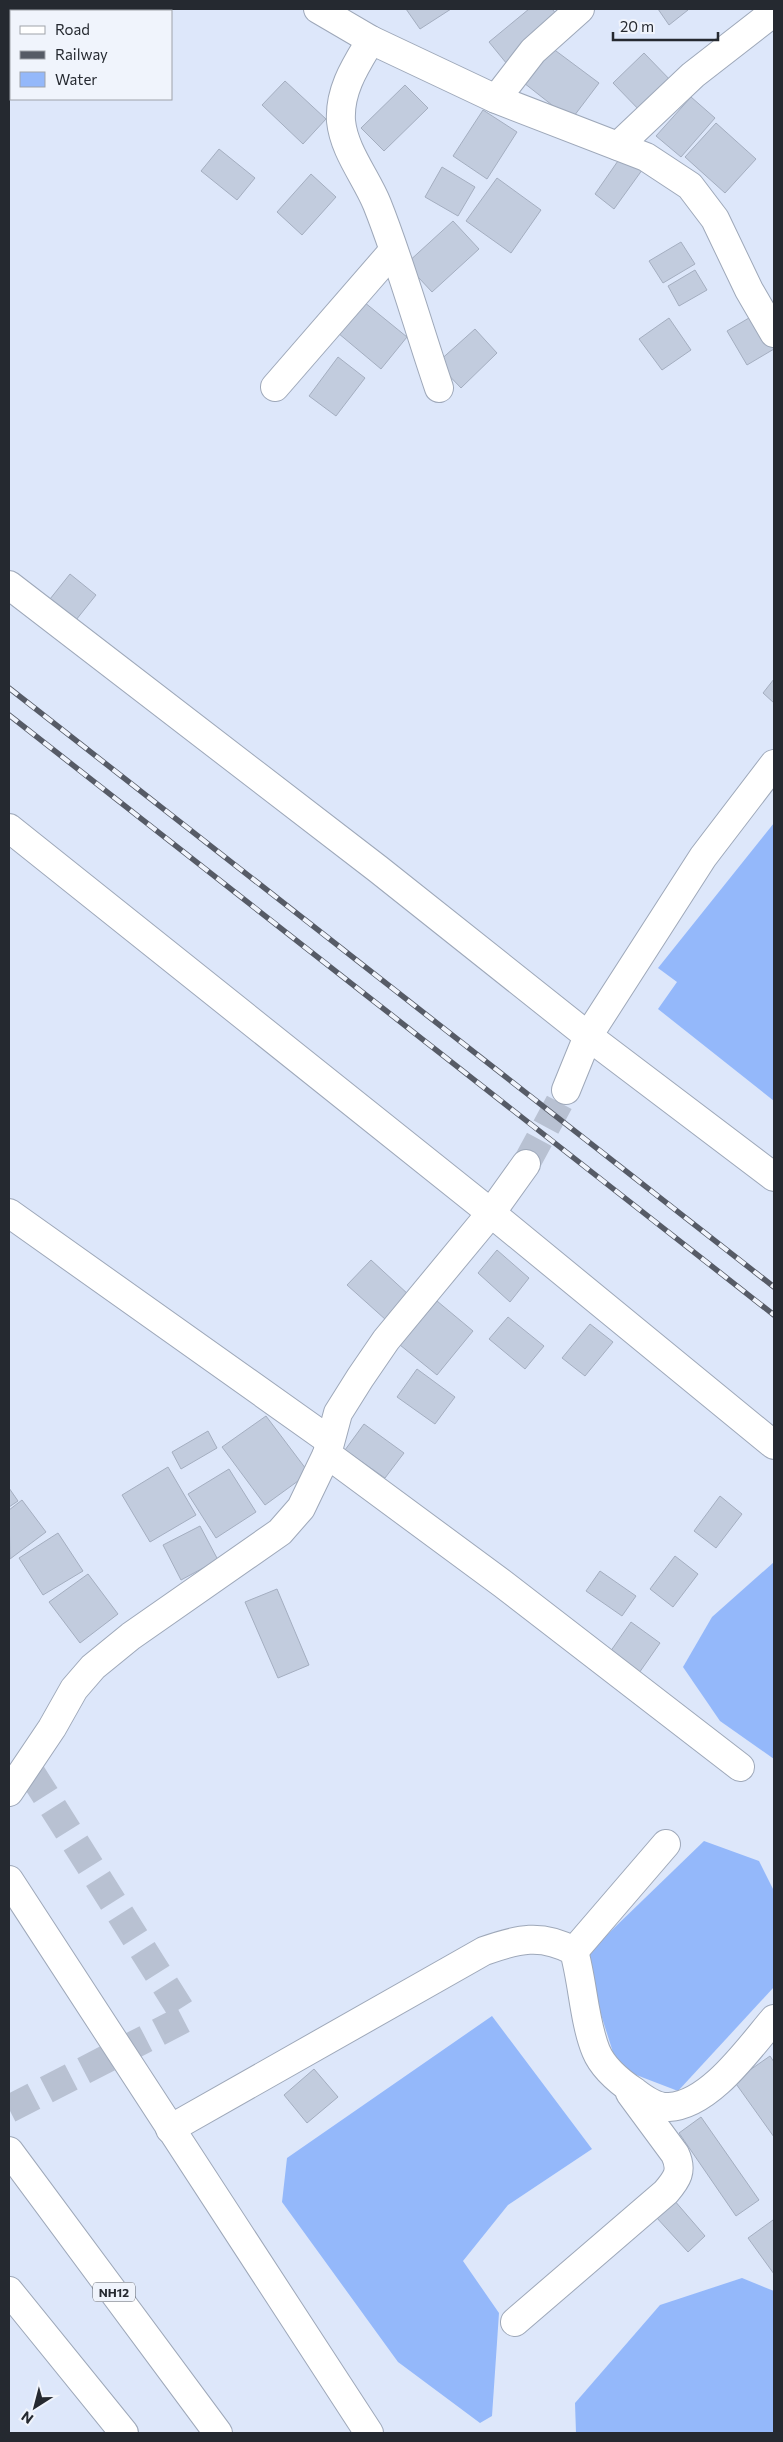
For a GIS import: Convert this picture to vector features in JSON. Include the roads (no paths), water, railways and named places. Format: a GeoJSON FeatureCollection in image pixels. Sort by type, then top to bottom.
{"type":"FeatureCollection","features":[{"type":"Feature","properties":{"kind":"main road"},"geometry":{"type":"LineString","coordinates":[[318,9],[371,40],[496,99],[646,157],[690,186],[715,219],[750,290],[774,332]]}},
{"type":"Feature","properties":{"kind":"main road"},"geometry":{"type":"LineString","coordinates":[[496,99],[533,51],[580,9]]}},
{"type":"Feature","properties":{"kind":"main road"},"geometry":{"type":"LineString","coordinates":[[618,146],[693,75],[774,12]]}},
{"type":"Feature","properties":{"kind":"main road"},"geometry":{"type":"LineString","coordinates":[[371,40],[350,75],[344,94],[341,120],[346,143],[377,204],[439,388]]}},
{"type":"Feature","properties":{"kind":"main road"},"geometry":{"type":"LineString","coordinates":[[275,387],[393,251]]}},
{"type":"Feature","properties":{"kind":"main road"},"geometry":{"type":"LineString","coordinates":[[9,585],[378,870],[588,1036],[774,1177]]}},
{"type":"Feature","properties":{"kind":"main road"},"geometry":{"type":"LineString","coordinates":[[566,1090],[588,1036],[703,857],[765,795],[774,764]]}},
{"type":"Feature","properties":{"kind":"main road"},"geometry":{"type":"LineString","coordinates":[[9,828],[491,1213],[774,1445]]}},
{"type":"Feature","properties":{"kind":"main road"},"geometry":{"type":"LineString","coordinates":[[9,1792],[52,1728],[74,1689],[93,1667],[131,1636],[280,1532],[301,1508],[328,1447],[338,1413],[386,1340],[491,1213],[526,1164]]}},
{"type":"Feature","properties":{"kind":"main road"},"geometry":{"type":"LineString","coordinates":[[9,1213],[328,1447],[740,1767]]}},
{"type":"Feature","properties":{"kind":"main road"},"geometry":{"type":"LineString","coordinates":[[574,1951],[666,1844]]}},
{"type":"Feature","properties":{"kind":"main road"},"geometry":{"type":"LineString","coordinates":[[9,1880],[369,2433]]}},
{"type":"Feature","properties":{"kind":"main road"},"geometry":{"type":"LineString","coordinates":[[170,2129],[484,1951],[510,1942],[542,1939],[559,1943],[574,1951],[596,2052],[608,2070],[625,2086],[648,2101],[668,2107],[686,2103],[703,2094],[727,2073],[774,2019]]}},
{"type":"Feature","properties":{"kind":"main road"},"geometry":{"type":"LineString","coordinates":[[515,2322],[666,2192],[679,2177],[680,2165],[675,2154],[625,2086]]}},
{"type":"Feature","properties":{"kind":"main road","name":"NH12"},"geometry":{"type":"LineString","coordinates":[[9,2152],[218,2433]]}},
{"type":"Feature","properties":{"kind":"main road"},"geometry":{"type":"LineString","coordinates":[[9,2291],[124,2433]]}},
{"type":"Feature","properties":{"kind":"water"},"geometry":{"type":"Polygon","coordinates":[[[774,823],[774,1101],[658,1009],[677,982],[658,968],[774,823]]]}},
{"type":"Feature","properties":{"kind":"water"},"geometry":{"type":"Polygon","coordinates":[[[774,1562],[774,1759],[720,1721],[683,1667],[712,1617],[774,1562]]]}},
{"type":"Feature","properties":{"kind":"water"},"geometry":{"type":"Polygon","coordinates":[[[704,1841],[759,1861],[774,1891],[774,1987],[678,2091],[618,2068],[583,1958],[704,1841]]]}},
{"type":"Feature","properties":{"kind":"water"},"geometry":{"type":"Polygon","coordinates":[[[492,2016],[592,2149],[508,2205],[463,2261],[499,2313],[492,2416],[480,2423],[398,2362],[282,2202],[287,2158],[492,2016]]]}},
{"type":"Feature","properties":{"kind":"water"},"geometry":{"type":"Polygon","coordinates":[[[742,2278],[774,2291],[774,2433],[576,2433],[575,2403],[660,2305],[742,2278]]]}},
{"type":"Feature","properties":{"kind":"tunnel"},"geometry":{"type":"LineString","coordinates":[[526,1164],[566,1090]]}},
{"type":"Feature","properties":{"kind":"tunnel"},"geometry":{"type":"LineString","coordinates":[[9,2109],[186,2018],[27,1766]]}},
{"type":"Feature","properties":{"kind":"railway"},"geometry":{"type":"LineString","coordinates":[[9,688],[774,1287]]}},
{"type":"Feature","properties":{"kind":"railway"},"geometry":{"type":"LineString","coordinates":[[9,715],[774,1315]]}}]}
